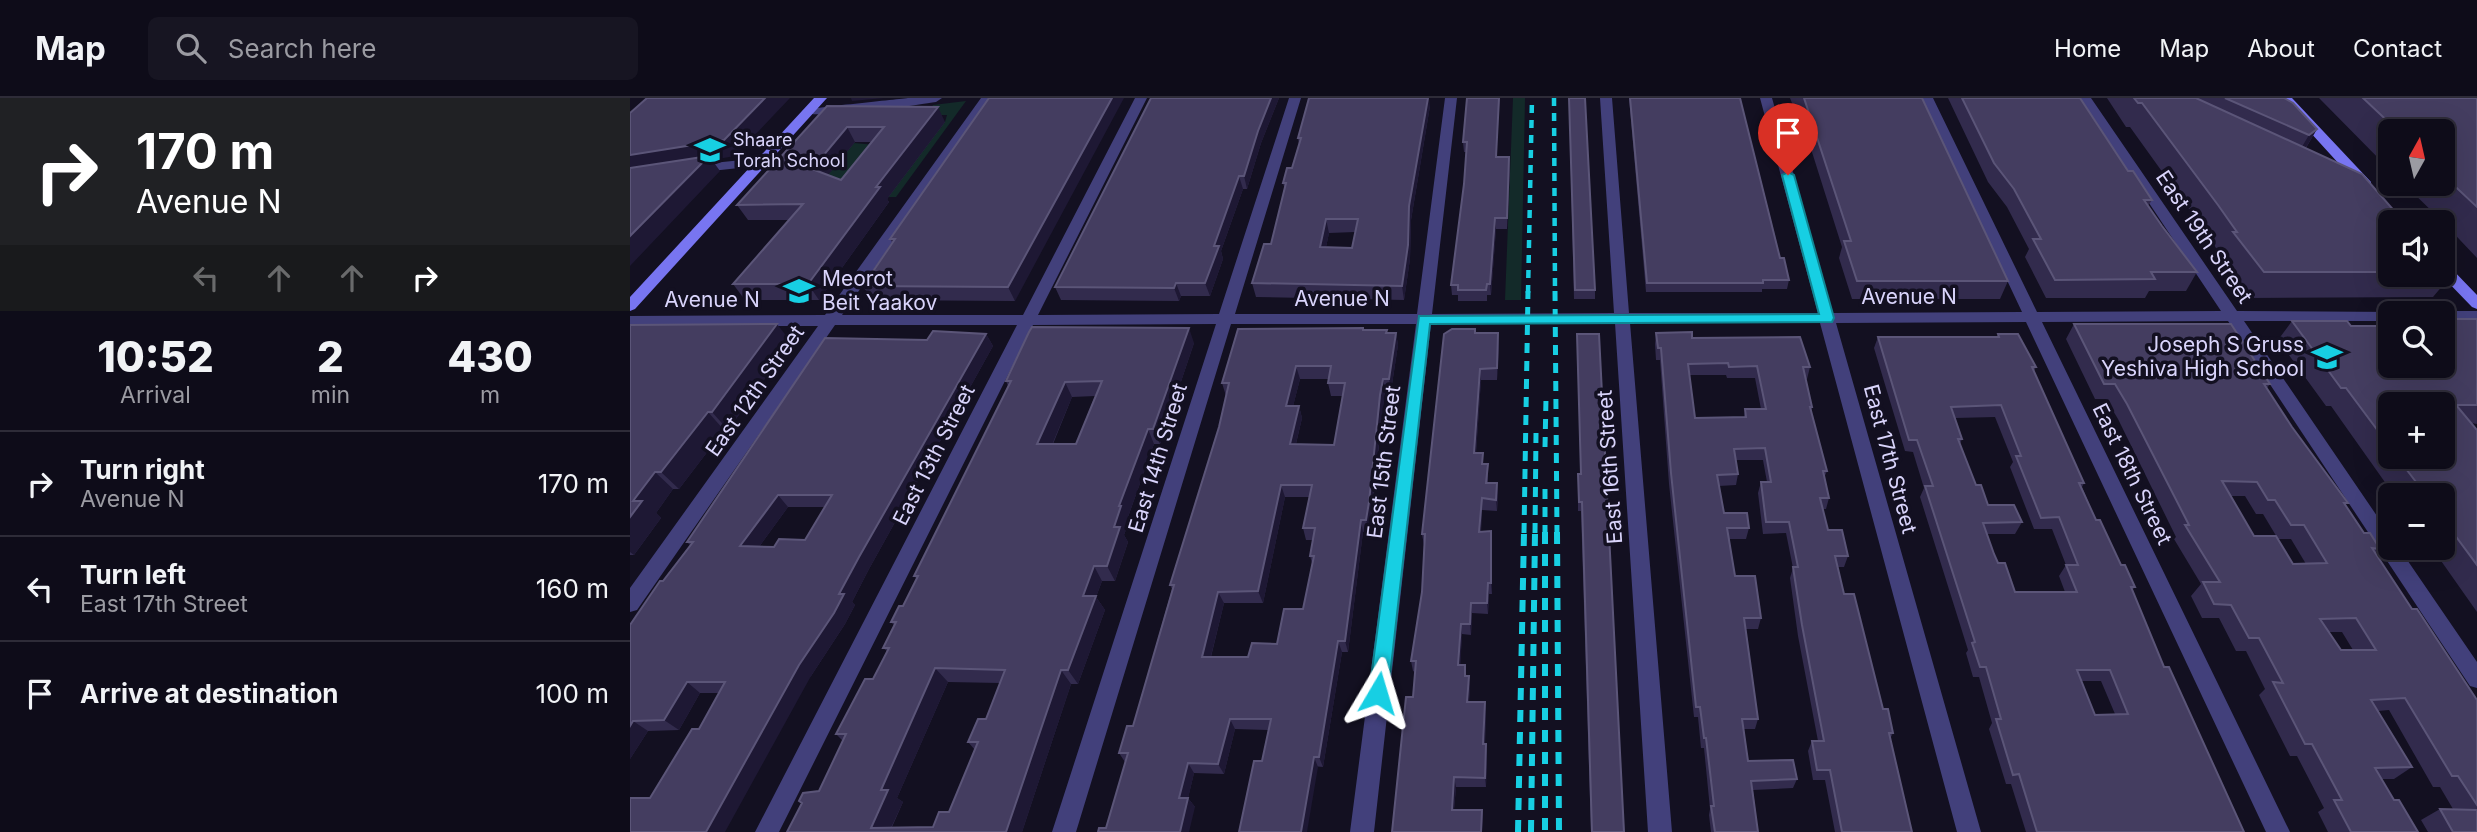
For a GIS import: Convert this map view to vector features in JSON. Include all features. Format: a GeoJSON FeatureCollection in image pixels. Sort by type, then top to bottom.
{"type":"FeatureCollection","features":[{"type":"Feature","properties":{"kind":"main road"},"geometry":{"type":"LineString","coordinates":[[630,306],[821,98]]}},
{"type":"Feature","properties":{"kind":"main road"},"geometry":{"type":"LineString","coordinates":[[2285,98],[2378,198]]}},
{"type":"Feature","properties":{"kind":"main road"},"geometry":{"type":"LineString","coordinates":[[2455,281],[2477,304]]}},
{"type":"Feature","properties":{"kind":"street"},"geometry":{"type":"LineString","coordinates":[[808,111],[834,111],[936,98]]}},
{"type":"Feature","properties":{"kind":"street","name":"East 12th Street"},"geometry":{"type":"LineString","coordinates":[[630,604],[986,98]]}},
{"type":"Feature","properties":{"kind":"street","name":"East 13th Street"},"geometry":{"type":"LineString","coordinates":[[766,832],[1141,98]]}},
{"type":"Feature","properties":{"kind":"street","name":"East 14th Street"},"geometry":{"type":"LineString","coordinates":[[1064,832],[1295,98]]}},
{"type":"Feature","properties":{"kind":"street","name":"East 15th Street"},"geometry":{"type":"LineString","coordinates":[[1362,832],[1451,98]]}},
{"type":"Feature","properties":{"kind":"street","name":"East 16th Street"},"geometry":{"type":"LineString","coordinates":[[1606,98],[1660,832]]}},
{"type":"Feature","properties":{"kind":"street","name":"East 17th Street"},"geometry":{"type":"LineString","coordinates":[[1766,98],[1969,832]]}},
{"type":"Feature","properties":{"kind":"street","name":"East 18th Street"},"geometry":{"type":"LineString","coordinates":[[1927,98],[2278,832]]}},
{"type":"Feature","properties":{"kind":"street","name":"East 19th Street"},"geometry":{"type":"LineString","coordinates":[[2085,98],[2477,679]]}},
{"type":"Feature","properties":{"kind":"street"},"geometry":{"type":"LineString","coordinates":[[681,171],[762,162]]}},
{"type":"Feature","properties":{"kind":"street","name":"Avenue N"},"geometry":{"type":"LineString","coordinates":[[630,321],[2378,316]]}},
{"type":"Feature","properties":{"kind":"street"},"geometry":{"type":"LineString","coordinates":[[2455,316],[2477,316]]}},
{"type":"Feature","properties":{"kind":"green space"},"geometry":{"type":"Polygon","coordinates":[[[1513,98],[1525,98],[1521,300],[1505,300],[1513,98]]]}},
{"type":"Feature","properties":{"kind":"green space"},"geometry":{"type":"Polygon","coordinates":[[[966,101],[896,197],[828,197],[753,210],[802,153],[854,143],[875,145],[945,122],[947,115],[926,115],[933,105],[966,101]]]}},
{"type":"Feature","properties":{"kind":"building"},"geometry":{"type":"Polygon","coordinates":[[[647,98],[765,98],[724,140],[630,155],[630,113],[647,98]]]}},
{"type":"Feature","properties":{"kind":"building"},"geometry":{"type":"Polygon","coordinates":[[[989,98],[1112,98],[1008,287],[863,286],[895,239],[890,239],[989,98]]]}},
{"type":"Feature","properties":{"kind":"building"},"geometry":{"type":"Polygon","coordinates":[[[1151,98],[1271,98],[1244,176],[1239,176],[1214,246],[1219,246],[1205,283],[1176,283],[1174,288],[1055,287],[1151,98]]]}},
{"type":"Feature","properties":{"kind":"building"},"geometry":{"type":"Polygon","coordinates":[[[1309,98],[1428,98],[1409,206],[1408,245],[1402,286],[1252,283],[1264,244],[1271,244],[1286,183],[1283,183],[1287,168],[1292,168],[1301,138],[1298,138],[1309,98]],[[1326,219],[1320,247],[1352,248],[1358,219],[1326,219]]]}},
{"type":"Feature","properties":{"kind":"building"},"geometry":{"type":"Polygon","coordinates":[[[1467,98],[1499,98],[1496,157],[1509,157],[1507,218],[1495,218],[1490,284],[1487,284],[1486,290],[1458,290],[1458,285],[1451,285],[1464,184],[1467,142],[1463,142],[1467,98]]]}},
{"type":"Feature","properties":{"kind":"building"},"geometry":{"type":"Polygon","coordinates":[[[1569,98],[1585,98],[1595,290],[1575,290],[1569,98]]]}},
{"type":"Feature","properties":{"kind":"building"},"geometry":{"type":"Polygon","coordinates":[[[1630,98],[1740,98],[1780,258],[1784,258],[1789,280],[1763,280],[1763,283],[1647,283],[1630,98]]]}},
{"type":"Feature","properties":{"kind":"building"},"geometry":{"type":"Polygon","coordinates":[[[1804,98],[1922,98],[2008,281],[1857,281],[1844,241],[1851,241],[1804,98]]]}},
{"type":"Feature","properties":{"kind":"building"},"geometry":{"type":"Polygon","coordinates":[[[1962,98],[2080,98],[2128,171],[2133,171],[2152,200],[2144,200],[2197,272],[2151,272],[2155,279],[2055,280],[2033,239],[2041,239],[2014,189],[1994,163],[1962,98]]]}},
{"type":"Feature","properties":{"kind":"building"},"geometry":{"type":"Polygon","coordinates":[[[2134,98],[2196,98],[2362,174],[2378,192],[2378,196],[2381,196],[2394,210],[2378,210],[2378,272],[2264,272],[2142,103],[2138,103],[2134,98]]]}},
{"type":"Feature","properties":{"kind":"building"},"geometry":{"type":"Polygon","coordinates":[[[2225,98],[2284,98],[2293,103],[2317,129],[2309,135],[2225,98]]]}},
{"type":"Feature","properties":{"kind":"building"},"geometry":{"type":"Polygon","coordinates":[[[2363,98],[2477,98],[2477,207],[2455,186],[2455,119],[2385,119],[2363,98]]]}},
{"type":"Feature","properties":{"kind":"building"},"geometry":{"type":"Polygon","coordinates":[[[827,106],[938,107],[876,187],[880,187],[808,284],[733,284],[803,204],[737,205],[827,106]],[[847,127],[812,169],[841,180],[884,127],[847,127]]]}},
{"type":"Feature","properties":{"kind":"building"},"geometry":{"type":"Polygon","coordinates":[[[709,156],[630,236],[630,168],[709,156]]]}},
{"type":"Feature","properties":{"kind":"building"},"geometry":{"type":"Polygon","coordinates":[[[2455,319],[2477,319],[2477,405],[2456,405],[2477,430],[2477,565],[2455,535],[2455,483],[2417,483],[2406,469],[2455,469],[2455,392],[2378,392],[2378,431],[2346,388],[2341,388],[2292,321],[2347,321],[2351,326],[2378,326],[2378,378],[2455,378],[2455,319]]]}},
{"type":"Feature","properties":{"kind":"building"},"geometry":{"type":"Polygon","coordinates":[[[777,324],[712,412],[708,412],[661,472],[655,472],[633,501],[642,501],[630,517],[630,325],[777,324]]]}},
{"type":"Feature","properties":{"kind":"building"},"geometry":{"type":"Polygon","coordinates":[[[2074,324],[2231,324],[2270,384],[2264,384],[2292,427],[2348,503],[2344,503],[2364,533],[2370,533],[2378,546],[2378,549],[2372,548],[2378,560],[2412,609],[2417,609],[2477,700],[2477,805],[2458,776],[2452,776],[2405,698],[2371,700],[2412,767],[2375,768],[2418,832],[2351,832],[2334,800],[2342,800],[2312,744],[2305,744],[2273,682],[2283,683],[2259,638],[2249,638],[2231,605],[2214,604],[2203,582],[2220,582],[2185,525],[2189,525],[2115,384],[2104,384],[2074,324]],[[2222,481],[2254,536],[2276,536],[2293,564],[2327,563],[2304,525],[2291,525],[2275,500],[2268,500],[2257,482],[2222,481]],[[2356,618],[2320,619],[2341,650],[2376,650],[2356,618]]]}},
{"type":"Feature","properties":{"kind":"building"},"geometry":{"type":"Polygon","coordinates":[[[1032,327],[1189,328],[1153,429],[1148,429],[1119,506],[1114,527],[1120,527],[1107,566],[1094,566],[1083,596],[1096,596],[1068,670],[1061,670],[1006,832],[787,832],[802,803],[799,801],[803,793],[819,791],[846,734],[836,734],[865,679],[873,679],[889,648],[883,648],[896,622],[891,622],[899,606],[903,606],[918,576],[914,576],[1011,381],[1006,381],[1032,327]],[[1102,381],[1065,382],[1037,444],[1076,444],[1102,381]],[[935,668],[881,790],[888,790],[871,828],[933,827],[939,812],[949,812],[978,742],[968,742],[978,719],[986,719],[1005,670],[935,668]]]}},
{"type":"Feature","properties":{"kind":"building"},"geometry":{"type":"Polygon","coordinates":[[[1363,328],[1396,333],[1389,379],[1383,379],[1380,395],[1369,502],[1366,520],[1361,520],[1345,641],[1338,641],[1319,757],[1314,757],[1301,832],[1239,832],[1254,761],[1262,761],[1271,719],[1230,719],[1218,764],[1188,763],[1179,798],[1188,798],[1180,832],[1098,832],[1099,828],[1106,828],[1128,753],[1119,753],[1127,726],[1133,726],[1174,585],[1170,585],[1219,427],[1229,383],[1222,383],[1238,329],[1363,328]],[[1296,366],[1286,406],[1299,406],[1290,444],[1334,445],[1345,383],[1328,383],[1331,366],[1296,366]],[[1281,485],[1258,591],[1218,592],[1202,657],[1248,657],[1252,643],[1277,644],[1284,609],[1303,609],[1314,556],[1310,556],[1315,528],[1303,528],[1312,485],[1281,485]]]}},
{"type":"Feature","properties":{"kind":"building"},"geometry":{"type":"Polygon","coordinates":[[[1452,329],[1498,333],[1497,368],[1480,369],[1474,453],[1483,453],[1482,464],[1488,464],[1486,483],[1497,483],[1496,500],[1482,498],[1479,532],[1491,531],[1491,583],[1488,583],[1487,603],[1471,603],[1470,624],[1461,624],[1458,665],[1465,665],[1465,676],[1469,676],[1467,702],[1485,702],[1485,778],[1454,777],[1452,810],[1482,810],[1481,832],[1392,832],[1406,697],[1413,697],[1416,661],[1411,661],[1422,592],[1425,534],[1422,534],[1444,334],[1452,329]]]}},
{"type":"Feature","properties":{"kind":"building"},"geometry":{"type":"Polygon","coordinates":[[[933,331],[986,334],[859,557],[839,594],[844,594],[834,613],[799,665],[706,832],[630,832],[630,798],[650,798],[692,729],[699,729],[725,682],[687,682],[664,720],[633,721],[630,726],[630,625],[660,581],[663,581],[693,542],[687,542],[825,338],[927,340],[933,331]],[[778,495],[740,546],[774,547],[779,539],[805,540],[832,495],[778,495]]]}},
{"type":"Feature","properties":{"kind":"building"},"geometry":{"type":"Polygon","coordinates":[[[1692,332],[1692,338],[1800,337],[1810,367],[1803,367],[1810,407],[1827,471],[1823,471],[1829,498],[1820,498],[1828,530],[1842,530],[1848,556],[1835,556],[1844,594],[1854,594],[1883,709],[1888,709],[1893,733],[1889,733],[1912,832],[1842,832],[1830,770],[1817,770],[1812,741],[1824,741],[1793,567],[1798,567],[1789,522],[1766,522],[1761,482],[1771,482],[1765,448],[1734,449],[1738,474],[1717,475],[1724,513],[1747,513],[1749,528],[1727,528],[1735,576],[1755,576],[1761,618],[1744,618],[1758,719],[1742,719],[1748,761],[1793,760],[1797,779],[1751,781],[1758,832],[1715,832],[1706,738],[1700,707],[1696,707],[1671,473],[1661,348],[1658,348],[1656,333],[1692,332]],[[1728,363],[1688,364],[1695,418],[1746,417],[1745,409],[1766,409],[1757,366],[1729,367],[1728,363]]]}},
{"type":"Feature","properties":{"kind":"building"},"geometry":{"type":"Polygon","coordinates":[[[1577,334],[1599,334],[1624,832],[1592,832],[1582,502],[1579,502],[1578,474],[1581,474],[1577,334]]]}},
{"type":"Feature","properties":{"kind":"building"},"geometry":{"type":"Polygon","coordinates":[[[1998,334],[2018,334],[2036,367],[2032,367],[2084,483],[2079,483],[2121,565],[2125,565],[2135,587],[2131,587],[2164,667],[2169,667],[2244,832],[2037,832],[2019,774],[2013,775],[1996,719],[2001,719],[1986,667],[1980,667],[1972,643],[1975,642],[1925,486],[1933,486],[1917,440],[1909,440],[1878,337],[1999,337],[1998,334]],[[2001,405],[1951,407],[1962,439],[1958,439],[1976,485],[1981,485],[1988,505],[2014,505],[2022,522],[1983,523],[1994,554],[1998,563],[2005,563],[2015,592],[2077,592],[2066,565],[2078,565],[2059,517],[2041,518],[2016,456],[2021,456],[2001,405]],[[2077,670],[2095,715],[2128,714],[2110,670],[2077,670]]]}},
{"type":"Feature","properties":{"kind":"building"},"geometry":{"type":"Polygon","coordinates":[[[2440,809],[2477,810],[2477,832],[2453,832],[2440,809]]]}},
{"type":"Feature","properties":{"kind":"railway"},"geometry":{"type":"LineString","coordinates":[[1528,293],[1532,98]]}},
{"type":"Feature","properties":{"kind":"railway"},"geometry":{"type":"LineString","coordinates":[[1554,98],[1555,293]]}},
{"type":"Feature","properties":{"kind":"railway"},"geometry":{"type":"LineString","coordinates":[[1524,533],[1528,291]]}},
{"type":"Feature","properties":{"kind":"railway"},"geometry":{"type":"LineString","coordinates":[[1555,291],[1557,533]]}},
{"type":"Feature","properties":{"kind":"railway"},"geometry":{"type":"LineString","coordinates":[[1545,447],[1546,398]]}},
{"type":"Feature","properties":{"kind":"railway"},"geometry":{"type":"LineString","coordinates":[[1535,533],[1536,433]]}},
{"type":"Feature","properties":{"kind":"railway"},"geometry":{"type":"LineString","coordinates":[[1545,489],[1545,832]]}},
{"type":"Feature","properties":{"kind":"railway"},"geometry":{"type":"LineString","coordinates":[[1518,832],[1524,532]]}},
{"type":"Feature","properties":{"kind":"railway"},"geometry":{"type":"LineString","coordinates":[[1531,832],[1535,532]]}},
{"type":"Feature","properties":{"kind":"railway"},"geometry":{"type":"LineString","coordinates":[[1557,532],[1559,832]]}},
{"type":"Feature","properties":{"kind":"place","name":"Shaare Torah School"},"geometry":{"type":"Point","coordinates":[710,150]}},
{"type":"Feature","properties":{"kind":"place","name":"Meorot Beit Yaakov"},"geometry":{"type":"Point","coordinates":[799,291]}},
{"type":"Feature","properties":{"kind":"place","name":"Joseph S Gruss Yeshiva High School"},"geometry":{"type":"Point","coordinates":[2327,357]}},
{"type":"Feature","properties":{"kind":"route"},"geometry":{"type":"LineString","coordinates":[[1378,693],[1424,319],[1827,318],[1788,175]]}}]}
